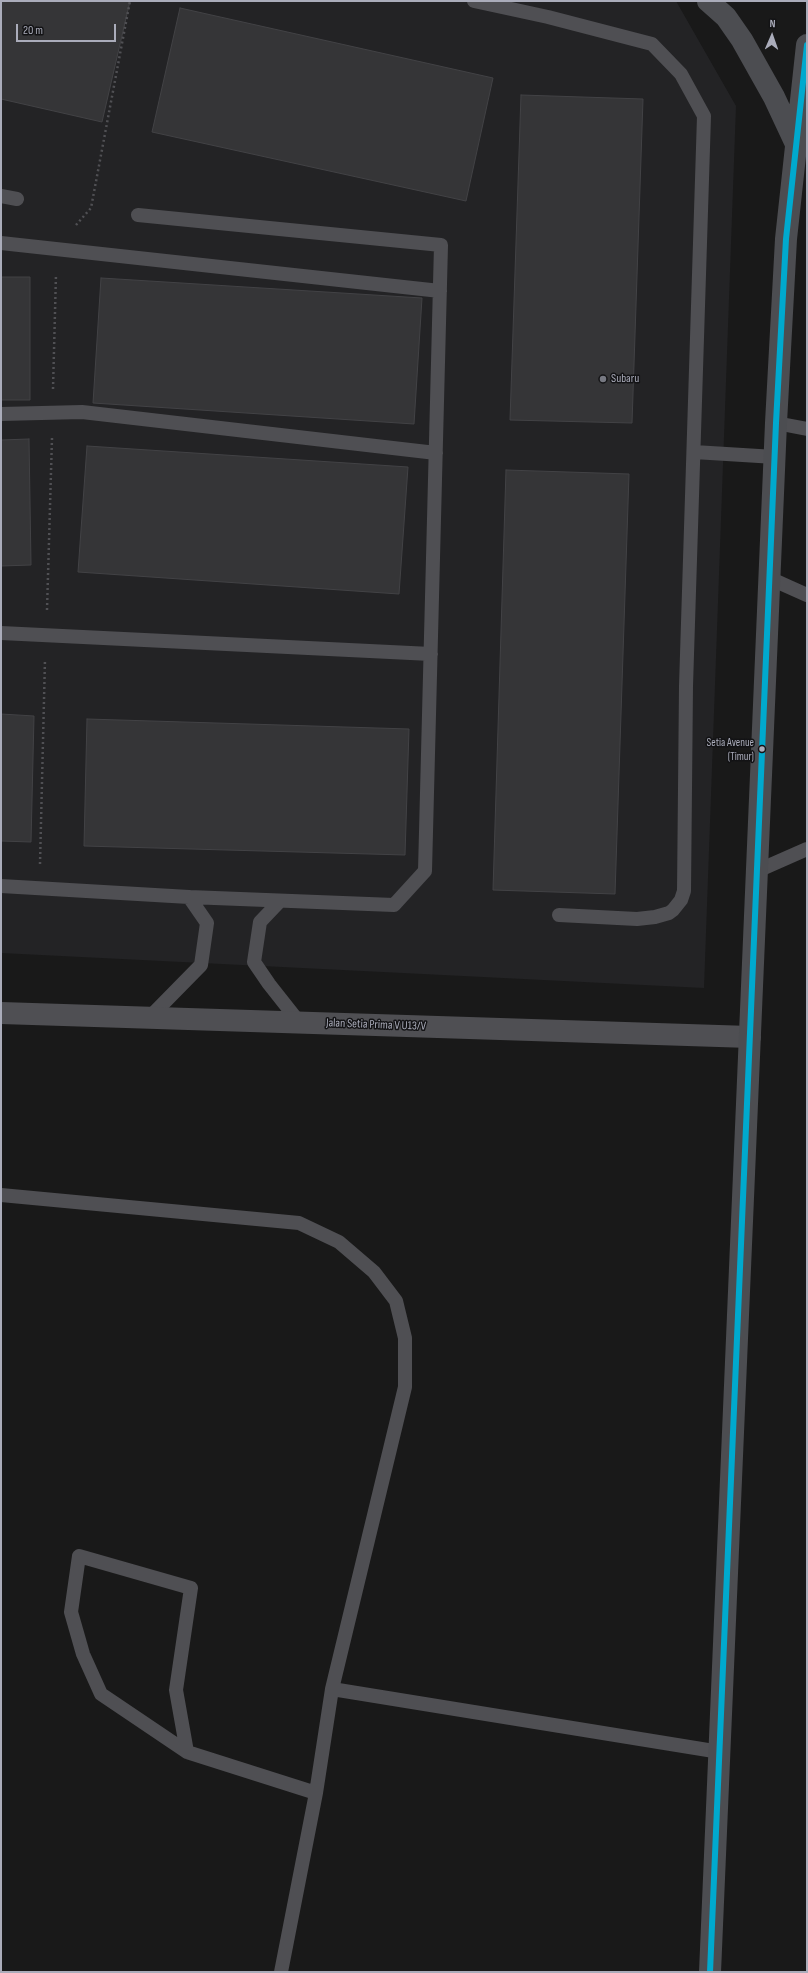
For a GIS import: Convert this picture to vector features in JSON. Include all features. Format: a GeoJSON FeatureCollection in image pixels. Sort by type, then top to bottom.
{"type":"FeatureCollection","features":[{"type":"Feature","properties":{"kind":"street"},"geometry":{"type":"LineString","coordinates":[[708,1],[726,17],[742,40],[774,97],[796,145]]}},
{"type":"Feature","properties":{"kind":"street"},"geometry":{"type":"LineString","coordinates":[[710,1972],[776,423],[786,239],[796,145],[803,117],[807,45]]}},
{"type":"Feature","properties":{"kind":"street","name":"Jalan Setia Prima V U13/V"},"geometry":{"type":"LineString","coordinates":[[1,1013],[750,1037]]}},
{"type":"Feature","properties":{"kind":"lane"},"geometry":{"type":"LineString","coordinates":[[474,1],[548,17],[652,44],[681,74],[704,116],[686,686],[684,891],[681,900],[673,910],[669,913],[655,917],[637,919],[559,915]]}},
{"type":"Feature","properties":{"kind":"lane"},"geometry":{"type":"LineString","coordinates":[[1,196],[17,199]]}},
{"type":"Feature","properties":{"kind":"lane"},"geometry":{"type":"LineString","coordinates":[[1,886],[189,897],[394,905],[425,871],[441,245],[138,215]]}},
{"type":"Feature","properties":{"kind":"lane"},"geometry":{"type":"LineString","coordinates":[[1,243],[440,291]]}},
{"type":"Feature","properties":{"kind":"lane"},"geometry":{"type":"LineString","coordinates":[[1,414],[82,412],[436,454]]}},
{"type":"Feature","properties":{"kind":"lane"},"geometry":{"type":"LineString","coordinates":[[776,423],[807,429]]}},
{"type":"Feature","properties":{"kind":"lane"},"geometry":{"type":"LineString","coordinates":[[694,452],[775,457]]}},
{"type":"Feature","properties":{"kind":"lane"},"geometry":{"type":"LineString","coordinates":[[770,578],[807,595]]}},
{"type":"Feature","properties":{"kind":"lane"},"geometry":{"type":"LineString","coordinates":[[1,633],[431,654]]}},
{"type":"Feature","properties":{"kind":"lane"},"geometry":{"type":"LineString","coordinates":[[757,871],[807,849]]}},
{"type":"Feature","properties":{"kind":"lane"},"geometry":{"type":"LineString","coordinates":[[149,1018],[201,965],[207,924],[189,897]]}},
{"type":"Feature","properties":{"kind":"lane"},"geometry":{"type":"LineString","coordinates":[[280,901],[260,922],[254,962],[299,1022]]}},
{"type":"Feature","properties":{"kind":"lane"},"geometry":{"type":"LineString","coordinates":[[1,1195],[299,1223],[339,1242],[374,1272],[396,1301],[405,1338],[405,1387],[332,1689],[316,1792],[281,1972]]}},
{"type":"Feature","properties":{"kind":"lane"},"geometry":{"type":"LineString","coordinates":[[187,1752],[176,1690],[191,1588],[79,1556],[71,1612],[83,1654],[101,1694],[187,1752],[316,1792]]}},
{"type":"Feature","properties":{"kind":"lane"},"geometry":{"type":"LineString","coordinates":[[332,1689],[720,1752]]}},
{"type":"Feature","properties":{"kind":"path"},"geometry":{"type":"LineString","coordinates":[[39,888],[57,249],[91,208],[130,1]]}},
{"type":"Feature","properties":{"kind":"shaded area"},"geometry":{"type":"Polygon","coordinates":[[[1,1],[676,1],[736,106],[704,988],[1,953],[1,1]]]}},
{"type":"Feature","properties":{"kind":"building"},"geometry":{"type":"Polygon","coordinates":[[[1,1],[130,1],[102,122],[1,99],[1,1]]]}},
{"type":"Feature","properties":{"kind":"building"},"geometry":{"type":"Polygon","coordinates":[[[180,8],[493,78],[466,201],[152,132],[180,8]]]}},
{"type":"Feature","properties":{"kind":"building"},"geometry":{"type":"Polygon","coordinates":[[[521,95],[643,99],[632,423],[510,420],[521,95]]]}},
{"type":"Feature","properties":{"kind":"building"},"geometry":{"type":"Polygon","coordinates":[[[1,277],[30,277],[30,400],[1,400],[1,277]]]}},
{"type":"Feature","properties":{"kind":"building"},"geometry":{"type":"Polygon","coordinates":[[[101,278],[422,298],[414,424],[93,403],[101,278]]]}},
{"type":"Feature","properties":{"kind":"building"},"geometry":{"type":"Polygon","coordinates":[[[29,439],[31,565],[1,566],[1,440],[29,439]]]}},
{"type":"Feature","properties":{"kind":"building"},"geometry":{"type":"Polygon","coordinates":[[[87,446],[408,467],[399,594],[78,572],[87,446]]]}},
{"type":"Feature","properties":{"kind":"building"},"geometry":{"type":"Polygon","coordinates":[[[506,470],[629,474],[615,894],[493,890],[506,470]]]}},
{"type":"Feature","properties":{"kind":"building"},"geometry":{"type":"Polygon","coordinates":[[[1,714],[34,716],[31,842],[1,841],[1,714]]]}},
{"type":"Feature","properties":{"kind":"building"},"geometry":{"type":"Polygon","coordinates":[[[87,719],[409,729],[405,855],[84,846],[87,719]]]}},
{"type":"Feature","properties":{"kind":"transit line"},"geometry":{"type":"LineString","coordinates":[[710,1972],[776,423],[786,239],[807,45]]}},
{"type":"Feature","properties":{"kind":"place","name":"Subaru"},"geometry":{"type":"Point","coordinates":[603,379]}},
{"type":"Feature","properties":{"kind":"place","name":"Setia Avenue (Timur)"},"geometry":{"type":"Point","coordinates":[762,749]}}]}
